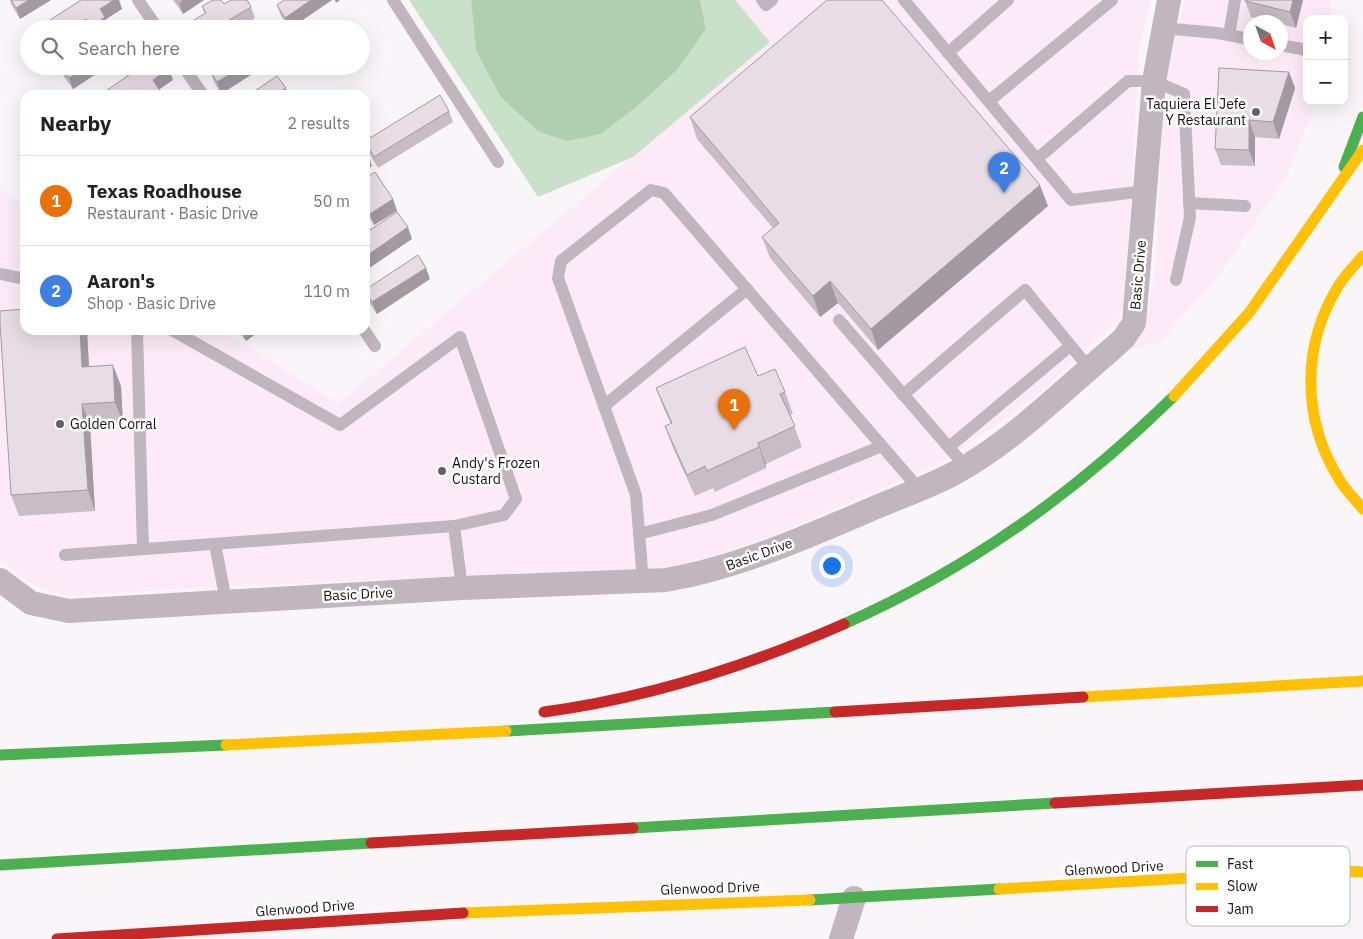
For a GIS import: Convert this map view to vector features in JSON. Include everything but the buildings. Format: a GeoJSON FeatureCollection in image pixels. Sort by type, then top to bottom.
{"type":"FeatureCollection","features":[{"type":"Feature","properties":{"kind":"main road"},"geometry":{"type":"LineString","coordinates":[[1338,184],[1363,117]]}},
{"type":"Feature","properties":{"kind":"main road"},"geometry":{"type":"LineString","coordinates":[[530,714],[608,703],[692,680],[790,647],[897,599],[1006,536],[1116,450],[1185,385],[1233,333],[1288,260],[1338,184],[1363,150]]}},
{"type":"Feature","properties":{"kind":"main road"},"geometry":{"type":"LineString","coordinates":[[1363,256],[1346,273],[1322,317],[1313,343],[1308,388],[1317,436],[1328,464],[1363,509]]}},
{"type":"Feature","properties":{"kind":"main road"},"geometry":{"type":"LineString","coordinates":[[0,755],[363,738],[1363,681]]}},
{"type":"Feature","properties":{"kind":"main road"},"geometry":{"type":"LineString","coordinates":[[363,738],[491,720]]}},
{"type":"Feature","properties":{"kind":"main road"},"geometry":{"type":"LineString","coordinates":[[0,865],[1363,785]]}},
{"type":"Feature","properties":{"kind":"main road"},"geometry":{"type":"LineString","coordinates":[[1328,788],[1363,793]]}},
{"type":"Feature","properties":{"kind":"main road","name":"Glenwood Drive"},"geometry":{"type":"LineString","coordinates":[[1350,871],[1363,872]]}},
{"type":"Feature","properties":{"kind":"main road","name":"Glenwood Drive"},"geometry":{"type":"LineString","coordinates":[[57,939],[510,910],[854,898],[1186,878]]}},
{"type":"Feature","properties":{"kind":"street","name":"Basic Drive"},"geometry":{"type":"LineString","coordinates":[[1,582],[32,603],[69,611],[462,588],[643,582],[694,575],[717,569],[814,534],[951,475],[1012,434],[1124,338],[1134,324],[1154,81],[1168,0]]}},
{"type":"Feature","properties":{"kind":"street"},"geometry":{"type":"LineString","coordinates":[[840,939],[854,898]]}},
{"type":"Feature","properties":{"kind":"lane"},"geometry":{"type":"LineString","coordinates":[[138,0],[152,20]]}},
{"type":"Feature","properties":{"kind":"lane"},"geometry":{"type":"LineString","coordinates":[[392,0],[498,162]]}},
{"type":"Feature","properties":{"kind":"lane"},"geometry":{"type":"LineString","coordinates":[[762,0],[766,5],[772,0]]}},
{"type":"Feature","properties":{"kind":"lane"},"geometry":{"type":"LineString","coordinates":[[904,0],[1071,200],[1145,191]]}},
{"type":"Feature","properties":{"kind":"lane"},"geometry":{"type":"LineString","coordinates":[[948,53],[1008,0]]}},
{"type":"Feature","properties":{"kind":"lane"},"geometry":{"type":"LineString","coordinates":[[989,101],[1112,0]]}},
{"type":"Feature","properties":{"kind":"lane"},"geometry":{"type":"LineString","coordinates":[[1229,35],[1235,0]]}},
{"type":"Feature","properties":{"kind":"lane"},"geometry":{"type":"LineString","coordinates":[[1162,28],[1243,38]]}},
{"type":"Feature","properties":{"kind":"lane"},"geometry":{"type":"LineString","coordinates":[[1288,46],[1303,49]]}},
{"type":"Feature","properties":{"kind":"lane"},"geometry":{"type":"LineString","coordinates":[[189,75],[199,90]]}},
{"type":"Feature","properties":{"kind":"lane"},"geometry":{"type":"LineString","coordinates":[[1036,159],[1128,81],[1154,81],[1184,94],[1190,218],[1176,280]]}},
{"type":"Feature","properties":{"kind":"lane"},"geometry":{"type":"LineString","coordinates":[[643,582],[636,495],[558,278],[561,261],[651,190],[664,193],[919,489]]}},
{"type":"Feature","properties":{"kind":"lane"},"geometry":{"type":"LineString","coordinates":[[1189,203],[1245,206]]}},
{"type":"Feature","properties":{"kind":"lane"},"geometry":{"type":"LineString","coordinates":[[0,274],[20,278]]}},
{"type":"Feature","properties":{"kind":"lane"},"geometry":{"type":"LineString","coordinates":[[604,406],[747,289]]}},
{"type":"Feature","properties":{"kind":"lane"},"geometry":{"type":"LineString","coordinates":[[903,395],[1025,290],[1089,368]]}},
{"type":"Feature","properties":{"kind":"lane"},"geometry":{"type":"LineString","coordinates":[[839,320],[965,466]]}},
{"type":"Feature","properties":{"kind":"lane"},"geometry":{"type":"LineString","coordinates":[[137,335],[143,549]]}},
{"type":"Feature","properties":{"kind":"lane"},"geometry":{"type":"LineString","coordinates":[[65,554],[454,526],[504,515],[516,499],[460,337],[340,424],[181,335]]}},
{"type":"Feature","properties":{"kind":"lane"},"geometry":{"type":"LineString","coordinates":[[367,335],[374,346]]}},
{"type":"Feature","properties":{"kind":"lane"},"geometry":{"type":"LineString","coordinates":[[949,447],[1070,346]]}},
{"type":"Feature","properties":{"kind":"lane"},"geometry":{"type":"LineString","coordinates":[[639,534],[712,515],[882,446]]}},
{"type":"Feature","properties":{"kind":"lane"},"geometry":{"type":"LineString","coordinates":[[454,526],[462,588]]}},
{"type":"Feature","properties":{"kind":"lane"},"geometry":{"type":"LineString","coordinates":[[215,544],[226,601]]}},
{"type":"Feature","properties":{"kind":"shaded area"},"geometry":{"type":"Polygon","coordinates":[[[409,0],[471,0],[476,51],[601,134],[639,105],[679,68],[706,29],[700,0],[735,0],[770,42],[633,157],[538,197],[409,0]]]}},
{"type":"Feature","properties":{"kind":"shaded area"},"geometry":{"type":"Polygon","coordinates":[[[471,0],[700,0],[706,29],[679,68],[639,105],[601,134],[566,141],[538,131],[501,97],[476,51],[471,0]]]}},
{"type":"Feature","properties":{"kind":"shaded area"},"geometry":{"type":"Polygon","coordinates":[[[735,0],[1151,0],[1140,43],[1124,308],[1117,320],[1045,389],[998,424],[940,463],[781,532],[713,556],[673,567],[191,588],[70,596],[50,592],[35,585],[0,558],[0,190],[20,203],[20,335],[229,335],[338,404],[769,42],[735,0]]]}},
{"type":"Feature","properties":{"kind":"shaded area"},"geometry":{"type":"Polygon","coordinates":[[[1185,0],[1330,0],[1331,15],[1303,15],[1303,105],[1315,105],[1286,177],[1220,273],[1160,342],[1127,350],[1147,314],[1155,274],[1165,78],[1185,0]]]}},
{"type":"Feature","properties":{"kind":"traffic: fast"},"geometry":{"type":"LineString","coordinates":[[1344,167],[1363,117]]}},
{"type":"Feature","properties":{"kind":"traffic: fast"},"geometry":{"type":"LineString","coordinates":[[844,624],[891,602],[935,578],[978,553],[1019,525],[1099,465],[1174,396]]}},
{"type":"Feature","properties":{"kind":"traffic: fast"},"geometry":{"type":"LineString","coordinates":[[506,731],[835,712]]}},
{"type":"Feature","properties":{"kind":"traffic: fast"},"geometry":{"type":"LineString","coordinates":[[0,755],[226,745]]}},
{"type":"Feature","properties":{"kind":"traffic: fast"},"geometry":{"type":"LineString","coordinates":[[633,828],[1055,803]]}},
{"type":"Feature","properties":{"kind":"traffic: fast"},"geometry":{"type":"LineString","coordinates":[[0,865],[371,843]]}},
{"type":"Feature","properties":{"kind":"traffic: fast"},"geometry":{"type":"LineString","coordinates":[[810,900],[999,889]]}},
{"type":"Feature","properties":{"kind":"traffic: slow"},"geometry":{"type":"LineString","coordinates":[[1174,396],[1249,313],[1363,150]]}},
{"type":"Feature","properties":{"kind":"traffic: slow"},"geometry":{"type":"LineString","coordinates":[[1363,256],[1341,281],[1327,308],[1318,333],[1313,357],[1311,382],[1318,432],[1327,456],[1341,483],[1363,509]]}},
{"type":"Feature","properties":{"kind":"traffic: slow"},"geometry":{"type":"LineString","coordinates":[[1083,697],[1363,681]]}},
{"type":"Feature","properties":{"kind":"traffic: slow"},"geometry":{"type":"LineString","coordinates":[[226,745],[506,731]]}},
{"type":"Feature","properties":{"kind":"traffic: slow"},"geometry":{"type":"LineString","coordinates":[[1350,871],[1363,872]]}},
{"type":"Feature","properties":{"kind":"traffic: slow"},"geometry":{"type":"LineString","coordinates":[[999,889],[1186,878]]}},
{"type":"Feature","properties":{"kind":"traffic: slow"},"geometry":{"type":"LineString","coordinates":[[463,913],[810,900]]}},
{"type":"Feature","properties":{"kind":"traffic: jam"},"geometry":{"type":"LineString","coordinates":[[544,712],[621,698],[697,678],[771,654],[844,624]]}},
{"type":"Feature","properties":{"kind":"traffic: jam"},"geometry":{"type":"LineString","coordinates":[[835,712],[1083,697]]}},
{"type":"Feature","properties":{"kind":"traffic: jam"},"geometry":{"type":"LineString","coordinates":[[1055,803],[1363,785]]}},
{"type":"Feature","properties":{"kind":"traffic: jam"},"geometry":{"type":"LineString","coordinates":[[371,843],[633,828]]}},
{"type":"Feature","properties":{"kind":"traffic: jam"},"geometry":{"type":"LineString","coordinates":[[57,939],[463,913]]}},
{"type":"Feature","properties":{"kind":"place","name":"Taquiera El Jefe Y Restaurant"},"geometry":{"type":"Point","coordinates":[1256,112]}},
{"type":"Feature","properties":{"kind":"place","name":"Aaron's"},"geometry":{"type":"Point","coordinates":[1004,193]}},
{"type":"Feature","properties":{"kind":"place","name":"Golden Corral"},"geometry":{"type":"Point","coordinates":[60,424]}},
{"type":"Feature","properties":{"kind":"place","name":"Texas Roadhouse"},"geometry":{"type":"Point","coordinates":[734,430]}},
{"type":"Feature","properties":{"kind":"place","name":"Andy's Frozen Custard"},"geometry":{"type":"Point","coordinates":[442,471]}}]}
